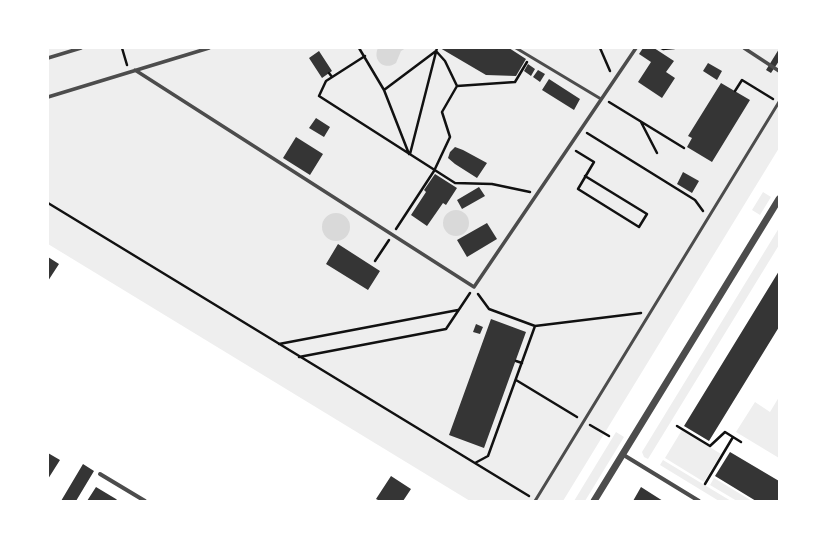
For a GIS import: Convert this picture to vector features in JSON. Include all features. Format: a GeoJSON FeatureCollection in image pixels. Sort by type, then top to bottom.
{"type":"FeatureCollection","features":[{"type":"Feature","properties":{"kind":"street"},"geometry":{"type":"LineString","coordinates":[[48,58],[81,48]]}},
{"type":"Feature","properties":{"kind":"street"},"geometry":{"type":"LineString","coordinates":[[48,97],[209,48]]}},
{"type":"Feature","properties":{"kind":"street"},"geometry":{"type":"LineString","coordinates":[[135,70],[474,287],[636,48]]}},
{"type":"Feature","properties":{"kind":"street"},"geometry":{"type":"LineString","coordinates":[[744,48],[779,71]]}},
{"type":"Feature","properties":{"kind":"street"},"geometry":{"type":"LineString","coordinates":[[594,501],[777,208],[779,199]]}},
{"type":"Feature","properties":{"kind":"street"},"geometry":{"type":"LineString","coordinates":[[622,454],[699,501]]}},
{"type":"Feature","properties":{"kind":"street"},"geometry":{"type":"LineString","coordinates":[[100,474],[145,501]]}},
{"type":"Feature","properties":{"kind":"lane"},"geometry":{"type":"LineString","coordinates":[[516,48],[601,99]]}},
{"type":"Feature","properties":{"kind":"lane"},"geometry":{"type":"LineString","coordinates":[[536,501],[779,102]]}},
{"type":"Feature","properties":{"kind":"path"},"geometry":{"type":"LineString","coordinates":[[122,48],[129,72]]}},
{"type":"Feature","properties":{"kind":"path"},"geometry":{"type":"LineString","coordinates":[[359,48],[384,90],[409,154]]}},
{"type":"Feature","properties":{"kind":"path"},"geometry":{"type":"LineString","coordinates":[[600,48],[614,80]]}},
{"type":"Feature","properties":{"kind":"path"},"geometry":{"type":"LineString","coordinates":[[661,48],[674,48]]}},
{"type":"Feature","properties":{"kind":"path"},"geometry":{"type":"LineString","coordinates":[[384,90],[437,50]]}},
{"type":"Feature","properties":{"kind":"path"},"geometry":{"type":"LineString","coordinates":[[437,50],[445,61],[457,86]]}},
{"type":"Feature","properties":{"kind":"path"},"geometry":{"type":"LineString","coordinates":[[409,154],[437,50]]}},
{"type":"Feature","properties":{"kind":"path"},"geometry":{"type":"LineString","coordinates":[[365,56],[326,81],[319,96],[455,183],[492,184],[538,193]]}},
{"type":"Feature","properties":{"kind":"path"},"geometry":{"type":"LineString","coordinates":[[457,86],[515,82],[530,57]]}},
{"type":"Feature","properties":{"kind":"path"},"geometry":{"type":"LineString","coordinates":[[329,73],[332,77]]}},
{"type":"Feature","properties":{"kind":"path"},"geometry":{"type":"LineString","coordinates":[[735,91],[742,80],[779,102]]}},
{"type":"Feature","properties":{"kind":"path"},"geometry":{"type":"LineString","coordinates":[[375,261],[434,170],[450,137],[442,112],[457,86]]}},
{"type":"Feature","properties":{"kind":"path"},"geometry":{"type":"LineString","coordinates":[[601,99],[684,148]]}},
{"type":"Feature","properties":{"kind":"path"},"geometry":{"type":"LineString","coordinates":[[641,122],[657,153]]}},
{"type":"Feature","properties":{"kind":"path"},"geometry":{"type":"LineString","coordinates":[[581,130],[695,200],[708,218]]}},
{"type":"Feature","properties":{"kind":"path"},"geometry":{"type":"LineString","coordinates":[[569,147],[594,162],[585,176],[578,189],[639,227],[647,214],[585,176]]}},
{"type":"Feature","properties":{"kind":"path"},"geometry":{"type":"LineString","coordinates":[[48,203],[536,501]]}},
{"type":"Feature","properties":{"kind":"path"},"geometry":{"type":"LineString","coordinates":[[299,357],[446,329],[474,287],[489,310],[535,326],[651,311]]}},
{"type":"Feature","properties":{"kind":"path"},"geometry":{"type":"LineString","coordinates":[[279,344],[458,310]]}},
{"type":"Feature","properties":{"kind":"path"},"geometry":{"type":"LineString","coordinates":[[474,463],[488,456],[535,326]]}},
{"type":"Feature","properties":{"kind":"path"},"geometry":{"type":"LineString","coordinates":[[516,360],[522,363]]}},
{"type":"Feature","properties":{"kind":"path"},"geometry":{"type":"LineString","coordinates":[[516,380],[609,436]]}},
{"type":"Feature","properties":{"kind":"path"},"geometry":{"type":"LineString","coordinates":[[677,426],[710,446],[725,432],[741,442]]}},
{"type":"Feature","properties":{"kind":"path"},"geometry":{"type":"LineString","coordinates":[[705,484],[733,437]]}},
{"type":"Feature","properties":{"kind":"shaded area"},"geometry":{"type":"Polygon","coordinates":[[[48,48],[779,48],[779,148],[563,501],[470,501],[48,244],[48,48]]]}},
{"type":"Feature","properties":{"kind":"shaded area"},"geometry":{"type":"Polygon","coordinates":[[[378,48],[406,48],[401,51],[396,63],[388,66],[378,61],[378,48]]]}},
{"type":"Feature","properties":{"kind":"shaded area"},"geometry":{"type":"Polygon","coordinates":[[[763,192],[771,197],[760,215],[752,210],[763,192]]]}},
{"type":"Feature","properties":{"kind":"shaded area"},"geometry":{"type":"Polygon","coordinates":[[[456,210],[465,214],[469,223],[465,232],[456,236],[447,232],[443,223],[447,214],[456,210]]]}},
{"type":"Feature","properties":{"kind":"shaded area"},"geometry":{"type":"Polygon","coordinates":[[[336,213],[346,217],[350,227],[346,237],[336,241],[326,237],[322,227],[326,217],[336,213]]]}},
{"type":"Feature","properties":{"kind":"shaded area"},"geometry":{"type":"Polygon","coordinates":[[[779,228],[779,245],[648,459],[644,457],[642,452],[779,228]]]}},
{"type":"Feature","properties":{"kind":"shaded area"},"geometry":{"type":"Polygon","coordinates":[[[779,397],[779,458],[736,432],[755,402],[770,412],[779,397]]]}},
{"type":"Feature","properties":{"kind":"shaded area"},"geometry":{"type":"Polygon","coordinates":[[[682,430],[721,454],[704,482],[665,458],[682,430]]]}},
{"type":"Feature","properties":{"kind":"shaded area"},"geometry":{"type":"Polygon","coordinates":[[[616,432],[624,437],[585,501],[574,501],[616,432]]]}},
{"type":"Feature","properties":{"kind":"shaded area"},"geometry":{"type":"Polygon","coordinates":[[[663,460],[731,501],[719,501],[660,465],[663,460]]]}},
{"type":"Feature","properties":{"kind":"shaded area"},"geometry":{"type":"Polygon","coordinates":[[[714,478],[752,501],[737,501],[710,485],[714,478]]]}},
{"type":"Feature","properties":{"kind":"building"},"geometry":{"type":"Polygon","coordinates":[[[440,48],[509,48],[526,59],[516,76],[486,75],[440,48]]]}},
{"type":"Feature","properties":{"kind":"building"},"geometry":{"type":"Polygon","coordinates":[[[643,48],[654,48],[674,61],[666,72],[675,78],[662,98],[638,82],[651,62],[639,54],[643,48]]]}},
{"type":"Feature","properties":{"kind":"building"},"geometry":{"type":"Polygon","coordinates":[[[779,49],[779,61],[771,73],[766,70],[779,49]]]}},
{"type":"Feature","properties":{"kind":"building"},"geometry":{"type":"Polygon","coordinates":[[[319,51],[332,71],[322,78],[309,58],[319,51]]]}},
{"type":"Feature","properties":{"kind":"building"},"geometry":{"type":"Polygon","coordinates":[[[708,63],[722,71],[717,80],[703,71],[708,63]]]}},
{"type":"Feature","properties":{"kind":"building"},"geometry":{"type":"Polygon","coordinates":[[[528,64],[535,69],[531,76],[524,71],[528,64]]]}},
{"type":"Feature","properties":{"kind":"building"},"geometry":{"type":"Polygon","coordinates":[[[538,70],[545,74],[540,82],[533,77],[538,70]]]}},
{"type":"Feature","properties":{"kind":"building"},"geometry":{"type":"Polygon","coordinates":[[[549,79],[580,99],[574,110],[542,90],[549,79]]]}},
{"type":"Feature","properties":{"kind":"building"},"geometry":{"type":"Polygon","coordinates":[[[721,83],[750,100],[712,162],[687,147],[692,138],[688,136],[721,83]]]}},
{"type":"Feature","properties":{"kind":"building"},"geometry":{"type":"Polygon","coordinates":[[[316,118],[330,127],[324,137],[309,128],[316,118]]]}},
{"type":"Feature","properties":{"kind":"building"},"geometry":{"type":"Polygon","coordinates":[[[296,137],[323,154],[310,175],[283,158],[296,137]]]}},
{"type":"Feature","properties":{"kind":"building"},"geometry":{"type":"Polygon","coordinates":[[[455,147],[487,163],[477,178],[448,158],[450,152],[455,147]]]}},
{"type":"Feature","properties":{"kind":"building"},"geometry":{"type":"Polygon","coordinates":[[[683,172],[699,181],[692,193],[677,184],[683,172]]]}},
{"type":"Feature","properties":{"kind":"building"},"geometry":{"type":"Polygon","coordinates":[[[435,174],[457,188],[446,205],[443,203],[427,226],[411,215],[426,192],[424,190],[435,174]]]}},
{"type":"Feature","properties":{"kind":"building"},"geometry":{"type":"Polygon","coordinates":[[[479,187],[485,196],[462,209],[457,200],[479,187]]]}},
{"type":"Feature","properties":{"kind":"building"},"geometry":{"type":"Polygon","coordinates":[[[487,223],[497,239],[467,257],[457,240],[487,223]]]}},
{"type":"Feature","properties":{"kind":"building"},"geometry":{"type":"Polygon","coordinates":[[[338,244],[380,271],[368,290],[326,264],[338,244]]]}},
{"type":"Feature","properties":{"kind":"building"},"geometry":{"type":"Polygon","coordinates":[[[48,257],[59,264],[48,281],[48,257]]]}},
{"type":"Feature","properties":{"kind":"building"},"geometry":{"type":"Polygon","coordinates":[[[779,271],[779,327],[709,441],[684,426],[779,271]]]}},
{"type":"Feature","properties":{"kind":"building"},"geometry":{"type":"Polygon","coordinates":[[[491,319],[526,332],[484,448],[449,435],[491,319]]]}},
{"type":"Feature","properties":{"kind":"building"},"geometry":{"type":"Polygon","coordinates":[[[476,324],[483,327],[480,334],[473,332],[476,324]]]}},
{"type":"Feature","properties":{"kind":"building"},"geometry":{"type":"Polygon","coordinates":[[[730,452],[779,481],[779,501],[756,501],[715,476],[730,452]]]}},
{"type":"Feature","properties":{"kind":"building"},"geometry":{"type":"Polygon","coordinates":[[[48,453],[60,460],[48,479],[48,453]]]}},
{"type":"Feature","properties":{"kind":"building"},"geometry":{"type":"Polygon","coordinates":[[[83,464],[94,471],[76,501],[61,501],[83,464]]]}},
{"type":"Feature","properties":{"kind":"building"},"geometry":{"type":"Polygon","coordinates":[[[391,476],[411,489],[403,501],[380,501],[376,499],[391,476]]]}},
{"type":"Feature","properties":{"kind":"building"},"geometry":{"type":"Polygon","coordinates":[[[96,487],[116,499],[118,501],[87,501],[96,487]]]}},
{"type":"Feature","properties":{"kind":"building"},"geometry":{"type":"Polygon","coordinates":[[[641,487],[663,501],[633,501],[641,487]]]}}]}
